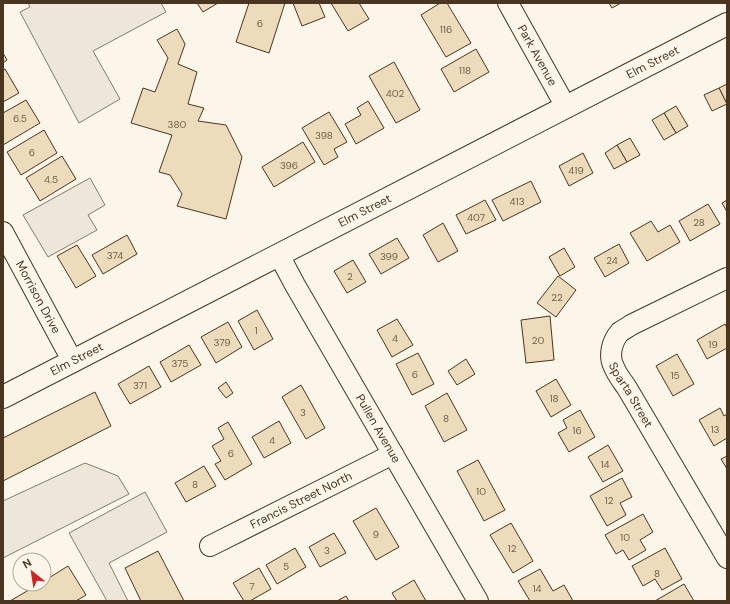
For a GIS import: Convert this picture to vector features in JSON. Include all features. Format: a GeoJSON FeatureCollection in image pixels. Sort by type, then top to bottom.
{"type":"FeatureCollection","features":[{"type":"Feature","properties":{"kind":"main road","name":"Elm Street"},"geometry":{"type":"LineString","coordinates":[[3,397],[727,24]]}},
{"type":"Feature","properties":{"kind":"street","name":"Park Avenue"},"geometry":{"type":"LineString","coordinates":[[508,3],[566,107]]}},
{"type":"Feature","properties":{"kind":"street","name":"Morrison Drive"},"geometry":{"type":"LineString","coordinates":[[3,232],[73,362]]}},
{"type":"Feature","properties":{"kind":"street","name":"Pullen Avenue"},"geometry":{"type":"LineString","coordinates":[[279,255],[478,601]]}},
{"type":"Feature","properties":{"kind":"street","name":"Sparta Street"},"geometry":{"type":"LineString","coordinates":[[727,278],[626,328],[614,341],[611,353],[613,367],[627,388],[727,558]]}},
{"type":"Feature","properties":{"kind":"street","name":"Francis Street North"},"geometry":{"type":"LineString","coordinates":[[210,546],[393,454]]}},
{"type":"Feature","properties":{"kind":"shaded area"},"geometry":{"type":"Polygon","coordinates":[[[28,3],[161,3],[166,12],[93,51],[120,99],[79,123],[20,12],[30,7],[28,3]]]}},
{"type":"Feature","properties":{"kind":"shaded area"},"geometry":{"type":"Polygon","coordinates":[[[90,178],[105,205],[88,215],[97,230],[48,257],[23,215],[90,178]]]}},
{"type":"Feature","properties":{"kind":"shaded area"},"geometry":{"type":"Polygon","coordinates":[[[85,463],[118,476],[129,494],[15,552],[12,552],[3,558],[3,501],[85,463]]]}},
{"type":"Feature","properties":{"kind":"shaded area"},"geometry":{"type":"Polygon","coordinates":[[[145,492],[167,532],[109,563],[128,601],[107,601],[69,533],[145,492]]]}},
{"type":"Feature","properties":{"kind":"building"},"geometry":{"type":"Polygon","coordinates":[[[197,3],[218,3],[203,12],[197,3]]]}},
{"type":"Feature","properties":{"kind":"building"},"geometry":{"type":"Polygon","coordinates":[[[249,3],[285,3],[269,53],[236,42],[249,3]]]}},
{"type":"Feature","properties":{"kind":"building"},"geometry":{"type":"Polygon","coordinates":[[[293,3],[319,3],[325,17],[302,26],[293,3]]]}},
{"type":"Feature","properties":{"kind":"building"},"geometry":{"type":"Polygon","coordinates":[[[331,3],[359,3],[369,19],[348,31],[331,3]]]}},
{"type":"Feature","properties":{"kind":"building"},"geometry":{"type":"Polygon","coordinates":[[[440,3],[447,3],[471,43],[446,57],[421,15],[440,3]]]}},
{"type":"Feature","properties":{"kind":"building"},"geometry":{"type":"Polygon","coordinates":[[[609,3],[621,3],[612,8],[609,3]]]}},
{"type":"Feature","properties":{"kind":"building"},"geometry":{"type":"Polygon","coordinates":[[[177,29],[185,44],[178,64],[197,72],[188,104],[204,108],[198,121],[226,125],[242,157],[226,219],[177,206],[182,194],[170,175],[159,172],[172,135],[131,123],[143,88],[155,92],[168,58],[157,40],[177,29]]]}},
{"type":"Feature","properties":{"kind":"building"},"geometry":{"type":"Polygon","coordinates":[[[476,49],[489,72],[454,92],[441,69],[476,49]]]}},
{"type":"Feature","properties":{"kind":"building"},"geometry":{"type":"Polygon","coordinates":[[[3,53],[7,60],[3,63],[3,53]]]}},
{"type":"Feature","properties":{"kind":"building"},"geometry":{"type":"Polygon","coordinates":[[[394,62],[420,110],[396,123],[369,76],[394,62]]]}},
{"type":"Feature","properties":{"kind":"building"},"geometry":{"type":"Polygon","coordinates":[[[5,69],[19,93],[3,102],[3,70],[5,69]]]}},
{"type":"Feature","properties":{"kind":"building"},"geometry":{"type":"Polygon","coordinates":[[[727,84],[727,104],[719,88],[727,84]]]}},
{"type":"Feature","properties":{"kind":"building"},"geometry":{"type":"Polygon","coordinates":[[[719,88],[727,104],[712,111],[704,95],[719,88]]]}},
{"type":"Feature","properties":{"kind":"building"},"geometry":{"type":"Polygon","coordinates":[[[26,100],[40,123],[3,145],[3,113],[26,100]]]}},
{"type":"Feature","properties":{"kind":"building"},"geometry":{"type":"Polygon","coordinates":[[[368,101],[384,128],[356,144],[345,124],[361,115],[357,108],[368,101]]]}},
{"type":"Feature","properties":{"kind":"building"},"geometry":{"type":"Polygon","coordinates":[[[676,106],[688,126],[676,133],[664,113],[676,106]]]}},
{"type":"Feature","properties":{"kind":"building"},"geometry":{"type":"Polygon","coordinates":[[[329,112],[347,142],[334,149],[338,157],[324,165],[302,128],[329,112]]]}},
{"type":"Feature","properties":{"kind":"building"},"geometry":{"type":"Polygon","coordinates":[[[664,113],[676,133],[664,140],[652,120],[664,113]]]}},
{"type":"Feature","properties":{"kind":"building"},"geometry":{"type":"Polygon","coordinates":[[[44,130],[57,153],[21,175],[7,152],[44,130]]]}},
{"type":"Feature","properties":{"kind":"building"},"geometry":{"type":"Polygon","coordinates":[[[630,138],[640,155],[627,162],[617,145],[630,138]]]}},
{"type":"Feature","properties":{"kind":"building"},"geometry":{"type":"Polygon","coordinates":[[[303,142],[315,162],[274,187],[262,167],[303,142]]]}},
{"type":"Feature","properties":{"kind":"building"},"geometry":{"type":"Polygon","coordinates":[[[617,145],[627,162],[614,169],[605,153],[617,145]]]}},
{"type":"Feature","properties":{"kind":"building"},"geometry":{"type":"Polygon","coordinates":[[[583,153],[593,173],[569,186],[559,166],[583,153]]]}},
{"type":"Feature","properties":{"kind":"building"},"geometry":{"type":"Polygon","coordinates":[[[62,156],[76,179],[40,201],[26,178],[62,156]]]}},
{"type":"Feature","properties":{"kind":"building"},"geometry":{"type":"Polygon","coordinates":[[[531,181],[541,202],[503,221],[492,200],[531,181]]]}},
{"type":"Feature","properties":{"kind":"building"},"geometry":{"type":"Polygon","coordinates":[[[485,200],[496,220],[466,234],[456,215],[485,200]]]}},
{"type":"Feature","properties":{"kind":"building"},"geometry":{"type":"Polygon","coordinates":[[[727,200],[727,212],[722,203],[727,200]]]}},
{"type":"Feature","properties":{"kind":"building"},"geometry":{"type":"Polygon","coordinates":[[[708,204],[720,224],[690,241],[679,221],[708,204]]]}},
{"type":"Feature","properties":{"kind":"building"},"geometry":{"type":"Polygon","coordinates":[[[651,221],[658,232],[670,225],[680,242],[647,261],[630,233],[651,221]]]}},
{"type":"Feature","properties":{"kind":"building"},"geometry":{"type":"Polygon","coordinates":[[[443,223],[458,251],[438,262],[423,235],[443,223]]]}},
{"type":"Feature","properties":{"kind":"building"},"geometry":{"type":"Polygon","coordinates":[[[127,235],[137,254],[103,274],[92,255],[127,235]]]}},
{"type":"Feature","properties":{"kind":"building"},"geometry":{"type":"Polygon","coordinates":[[[397,238],[409,258],[381,274],[369,254],[397,238]]]}},
{"type":"Feature","properties":{"kind":"building"},"geometry":{"type":"Polygon","coordinates":[[[619,244],[629,263],[605,277],[594,258],[619,244]]]}},
{"type":"Feature","properties":{"kind":"building"},"geometry":{"type":"Polygon","coordinates":[[[77,245],[96,276],[76,288],[57,256],[77,245]]]}},
{"type":"Feature","properties":{"kind":"building"},"geometry":{"type":"Polygon","coordinates":[[[564,248],[575,267],[560,276],[549,257],[564,248]]]}},
{"type":"Feature","properties":{"kind":"building"},"geometry":{"type":"Polygon","coordinates":[[[353,260],[366,282],[347,293],[334,271],[353,260]]]}},
{"type":"Feature","properties":{"kind":"building"},"geometry":{"type":"Polygon","coordinates":[[[558,276],[576,290],[556,317],[537,303],[558,276]]]}},
{"type":"Feature","properties":{"kind":"building"},"geometry":{"type":"Polygon","coordinates":[[[257,310],[273,339],[254,350],[238,321],[257,310]]]}},
{"type":"Feature","properties":{"kind":"building"},"geometry":{"type":"Polygon","coordinates":[[[550,316],[554,360],[526,363],[521,320],[550,316]]]}},
{"type":"Feature","properties":{"kind":"building"},"geometry":{"type":"Polygon","coordinates":[[[397,319],[413,345],[392,357],[377,330],[397,319]]]}},
{"type":"Feature","properties":{"kind":"building"},"geometry":{"type":"Polygon","coordinates":[[[228,322],[242,347],[216,363],[201,337],[228,322]]]}},
{"type":"Feature","properties":{"kind":"building"},"geometry":{"type":"Polygon","coordinates":[[[725,324],[727,328],[727,348],[707,359],[697,340],[725,324]]]}},
{"type":"Feature","properties":{"kind":"building"},"geometry":{"type":"Polygon","coordinates":[[[189,345],[201,365],[171,382],[160,362],[189,345]]]}},
{"type":"Feature","properties":{"kind":"building"},"geometry":{"type":"Polygon","coordinates":[[[418,353],[434,384],[412,395],[396,364],[418,353]]]}},
{"type":"Feature","properties":{"kind":"building"},"geometry":{"type":"Polygon","coordinates":[[[677,354],[694,384],[673,396],[656,366],[677,354]]]}},
{"type":"Feature","properties":{"kind":"building"},"geometry":{"type":"Polygon","coordinates":[[[466,359],[475,374],[457,385],[448,371],[466,359]]]}},
{"type":"Feature","properties":{"kind":"building"},"geometry":{"type":"Polygon","coordinates":[[[149,366],[161,387],[130,404],[118,384],[149,366]]]}},
{"type":"Feature","properties":{"kind":"building"},"geometry":{"type":"Polygon","coordinates":[[[556,379],[571,405],[551,417],[536,391],[556,379]]]}},
{"type":"Feature","properties":{"kind":"building"},"geometry":{"type":"Polygon","coordinates":[[[226,382],[233,393],[226,398],[218,388],[226,382]]]}},
{"type":"Feature","properties":{"kind":"building"},"geometry":{"type":"Polygon","coordinates":[[[301,385],[325,428],[306,439],[282,397],[301,385]]]}},
{"type":"Feature","properties":{"kind":"building"},"geometry":{"type":"Polygon","coordinates":[[[95,392],[111,426],[3,481],[3,438],[95,392]]]}},
{"type":"Feature","properties":{"kind":"building"},"geometry":{"type":"Polygon","coordinates":[[[447,393],[467,430],[444,442],[425,406],[447,393]]]}},
{"type":"Feature","properties":{"kind":"building"},"geometry":{"type":"Polygon","coordinates":[[[720,408],[724,416],[727,414],[727,438],[714,446],[699,420],[720,408]]]}},
{"type":"Feature","properties":{"kind":"building"},"geometry":{"type":"Polygon","coordinates":[[[580,410],[595,437],[569,452],[558,433],[567,428],[563,420],[580,410]]]}},
{"type":"Feature","properties":{"kind":"building"},"geometry":{"type":"Polygon","coordinates":[[[279,421],[291,443],[264,458],[252,437],[279,421]]]}},
{"type":"Feature","properties":{"kind":"building"},"geometry":{"type":"Polygon","coordinates":[[[228,422],[252,464],[225,480],[215,464],[221,461],[212,446],[224,439],[218,428],[228,422]]]}},
{"type":"Feature","properties":{"kind":"building"},"geometry":{"type":"Polygon","coordinates":[[[608,445],[623,471],[603,482],[588,457],[608,445]]]}},
{"type":"Feature","properties":{"kind":"building"},"geometry":{"type":"Polygon","coordinates":[[[727,456],[727,469],[721,459],[727,456]]]}},
{"type":"Feature","properties":{"kind":"building"},"geometry":{"type":"Polygon","coordinates":[[[478,460],[505,510],[484,521],[457,471],[478,460]]]}},
{"type":"Feature","properties":{"kind":"building"},"geometry":{"type":"Polygon","coordinates":[[[204,466],[216,486],[186,502],[175,483],[204,466]]]}},
{"type":"Feature","properties":{"kind":"building"},"geometry":{"type":"Polygon","coordinates":[[[622,478],[632,497],[620,503],[626,515],[607,526],[590,496],[622,478]]]}},
{"type":"Feature","properties":{"kind":"building"},"geometry":{"type":"Polygon","coordinates":[[[376,508],[399,547],[376,560],[353,521],[376,508]]]}},
{"type":"Feature","properties":{"kind":"building"},"geometry":{"type":"Polygon","coordinates":[[[643,514],[653,532],[640,540],[646,550],[629,560],[623,550],[616,554],[605,535],[643,514]]]}},
{"type":"Feature","properties":{"kind":"building"},"geometry":{"type":"Polygon","coordinates":[[[511,523],[533,561],[513,573],[490,535],[511,523]]]}},
{"type":"Feature","properties":{"kind":"building"},"geometry":{"type":"Polygon","coordinates":[[[334,533],[346,553],[320,567],[309,547],[334,533]]]}},
{"type":"Feature","properties":{"kind":"building"},"geometry":{"type":"Polygon","coordinates":[[[295,548],[306,567],[277,584],[266,565],[295,548]]]}},
{"type":"Feature","properties":{"kind":"building"},"geometry":{"type":"Polygon","coordinates":[[[665,548],[682,579],[662,590],[655,579],[643,586],[632,566],[665,548]]]}},
{"type":"Feature","properties":{"kind":"building"},"geometry":{"type":"Polygon","coordinates":[[[158,551],[184,601],[141,601],[125,568],[158,551]]]}},
{"type":"Feature","properties":{"kind":"building"},"geometry":{"type":"Polygon","coordinates":[[[68,566],[86,595],[76,601],[10,601],[25,592],[52,592],[52,576],[68,566]]]}},
{"type":"Feature","properties":{"kind":"building"},"geometry":{"type":"Polygon","coordinates":[[[259,568],[271,589],[250,601],[244,601],[233,583],[259,568]]]}},
{"type":"Feature","properties":{"kind":"building"},"geometry":{"type":"Polygon","coordinates":[[[540,569],[553,591],[564,585],[573,601],[530,601],[518,581],[540,569]]]}},
{"type":"Feature","properties":{"kind":"building"},"geometry":{"type":"Polygon","coordinates":[[[414,580],[426,601],[397,601],[392,593],[414,580]]]}},
{"type":"Feature","properties":{"kind":"building"},"geometry":{"type":"Polygon","coordinates":[[[684,584],[694,601],[655,601],[684,584]]]}},
{"type":"Feature","properties":{"kind":"building"},"geometry":{"type":"Polygon","coordinates":[[[346,596],[349,601],[337,601],[346,596]]]}}]}
